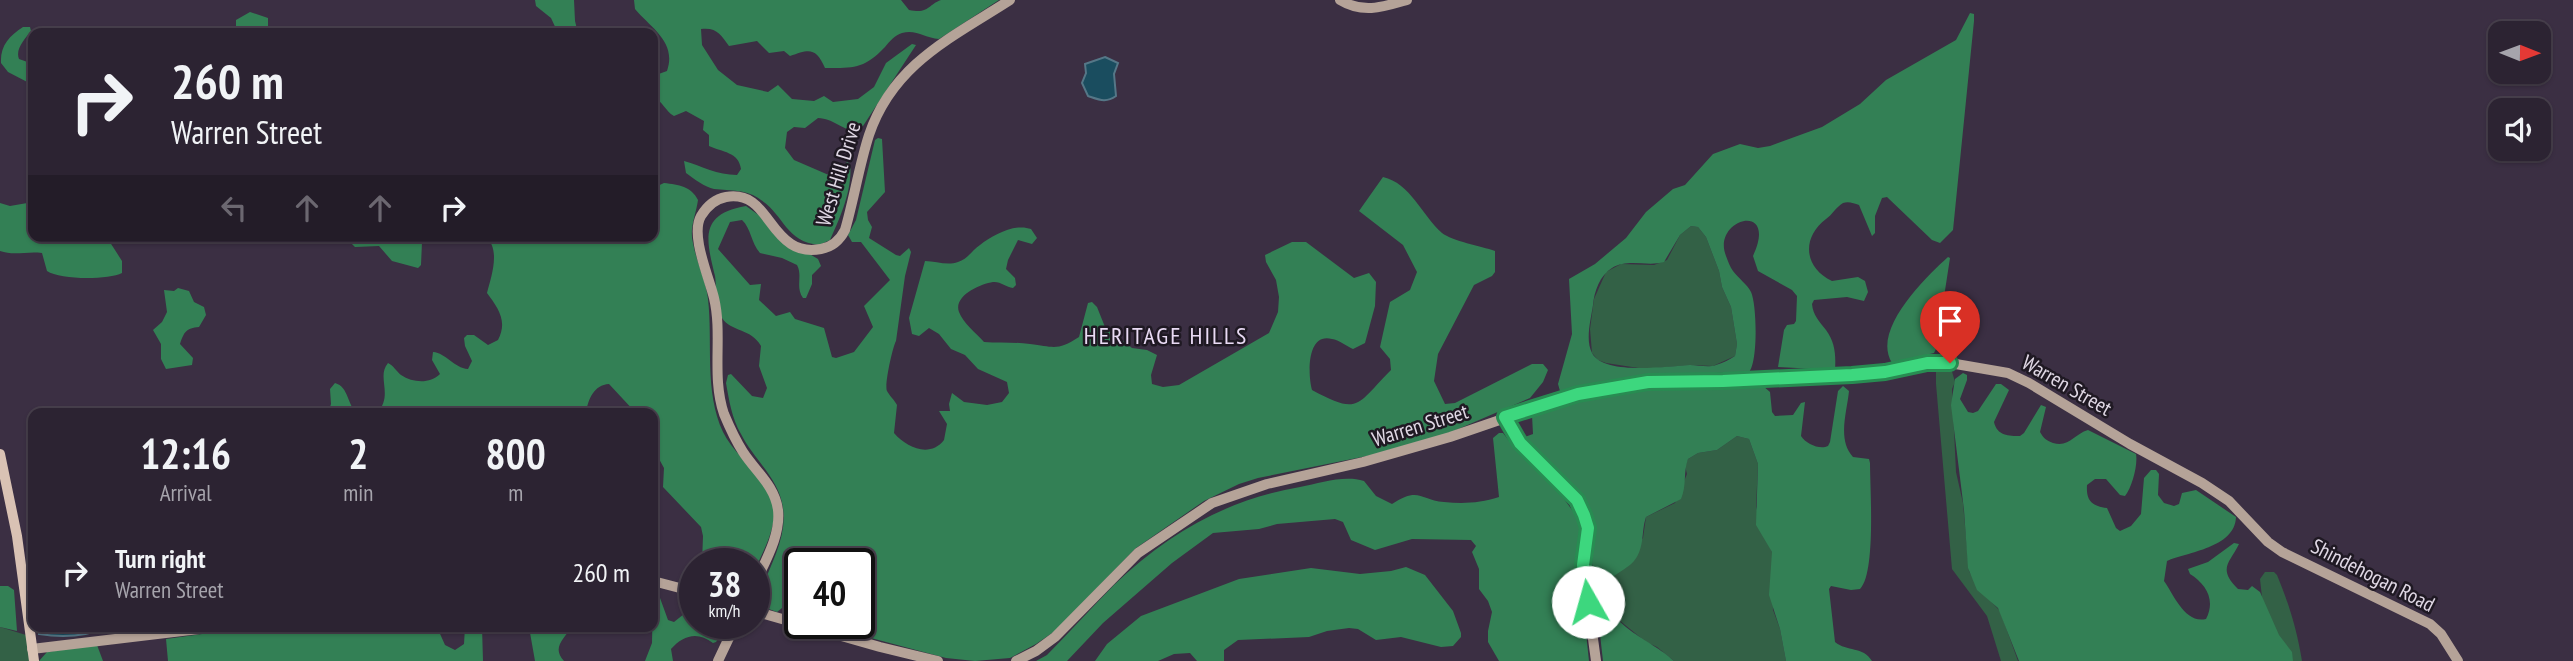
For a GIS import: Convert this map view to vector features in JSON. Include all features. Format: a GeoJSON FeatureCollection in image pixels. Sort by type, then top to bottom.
{"type":"FeatureCollection","features":[{"type":"Feature","properties":{"kind":"main road"},"geometry":{"type":"LineString","coordinates":[[0,454],[17,536],[28,618]]}},
{"type":"Feature","properties":{"kind":"main road"},"geometry":{"type":"LineString","coordinates":[[30,632],[33,655]]}},
{"type":"Feature","properties":{"kind":"street","name":"West Hill Drive"},"geometry":{"type":"LineString","coordinates":[[770,549],[779,517],[778,507],[770,487],[743,452],[724,414],[718,378],[716,309],[698,238],[699,219],[714,202],[737,196],[762,209],[792,246],[806,250],[830,246],[845,230],[869,136],[876,116],[893,88],[932,48],[1010,0]]}},
{"type":"Feature","properties":{"kind":"street"},"geometry":{"type":"LineString","coordinates":[[1340,0],[1354,8],[1372,10],[1407,0]]}},
{"type":"Feature","properties":{"kind":"street","name":"Warren Street"},"geometry":{"type":"LineString","coordinates":[[1016,661],[1055,637],[1138,553],[1212,503],[1267,484],[1363,462],[1448,438],[1578,394],[1648,382],[1852,375],[1885,372],[1927,363],[1950,363],[2008,373],[2130,444],[2202,482],[2229,501],[2260,534]]}},
{"type":"Feature","properties":{"kind":"street"},"geometry":{"type":"LineString","coordinates":[[1505,417],[1520,443],[1577,500],[1584,515],[1588,528],[1583,565],[1596,661]]}},
{"type":"Feature","properties":{"kind":"street","name":"Shindehogan Road"},"geometry":{"type":"LineString","coordinates":[[2260,534],[2283,552],[2422,619],[2441,634],[2458,661]]}},
{"type":"Feature","properties":{"kind":"street"},"geometry":{"type":"LineString","coordinates":[[658,582],[679,588]]}},
{"type":"Feature","properties":{"kind":"street"},"geometry":{"type":"LineString","coordinates":[[770,616],[938,661]]}},
{"type":"Feature","properties":{"kind":"street"},"geometry":{"type":"LineString","coordinates":[[33,655],[184,632]]}},
{"type":"Feature","properties":{"kind":"street"},"geometry":{"type":"LineString","coordinates":[[718,661],[728,639]]}},
{"type":"Feature","properties":{"kind":"green space"},"geometry":{"type":"Polygon","coordinates":[[[535,0],[574,0],[577,28],[556,28],[551,18],[536,6],[535,0]]]}},
{"type":"Feature","properties":{"kind":"green space"},"geometry":{"type":"Polygon","coordinates":[[[634,0],[901,0],[909,10],[916,11],[925,10],[941,0],[999,0],[939,39],[912,32],[902,33],[893,38],[871,60],[851,67],[825,68],[815,53],[807,51],[790,56],[784,51],[769,53],[757,41],[729,46],[715,31],[701,29],[702,45],[718,70],[737,85],[768,92],[778,85],[792,99],[814,101],[824,96],[833,102],[858,99],[874,87],[886,63],[912,44],[916,45],[863,126],[854,131],[818,118],[805,128],[794,127],[787,132],[785,148],[794,160],[831,176],[838,174],[847,162],[850,164],[850,183],[842,213],[830,240],[819,245],[799,239],[769,206],[756,196],[714,189],[686,173],[684,161],[730,175],[737,175],[741,169],[740,163],[733,156],[709,146],[709,135],[703,130],[704,121],[686,111],[674,116],[658,100],[658,74],[667,71],[668,52],[658,28],[653,28],[635,9],[634,0]]]}},
{"type":"Feature","properties":{"kind":"green space"},"geometry":{"type":"Polygon","coordinates":[[[250,12],[268,18],[268,28],[236,28],[236,20],[250,12]]]}},
{"type":"Feature","properties":{"kind":"green space"},"geometry":{"type":"Polygon","coordinates":[[[1970,13],[1974,14],[1953,230],[1940,243],[1932,240],[1887,197],[1882,198],[1875,216],[1875,233],[1872,236],[1859,205],[1849,202],[1838,207],[1813,234],[1809,252],[1815,268],[1832,281],[1858,277],[1865,281],[1868,292],[1864,301],[1847,297],[1814,300],[1812,304],[1815,315],[1833,344],[1835,370],[1778,367],[1784,330],[1787,325],[1796,321],[1797,296],[1792,290],[1758,271],[1753,256],[1759,238],[1758,227],[1752,222],[1744,221],[1735,225],[1724,243],[1731,268],[1749,289],[1753,299],[1755,346],[1749,372],[1647,375],[1560,391],[1558,384],[1572,334],[1569,279],[1595,264],[1626,238],[1646,212],[1673,189],[1685,185],[1713,154],[1740,144],[1758,148],[1770,146],[1822,127],[1860,104],[1886,80],[1956,40],[1970,13]],[[1691,226],[1680,235],[1664,262],[1618,265],[1604,275],[1595,295],[1589,336],[1592,353],[1599,360],[1622,367],[1652,368],[1710,366],[1735,356],[1737,344],[1731,307],[1706,237],[1698,227],[1691,226]]]}},
{"type":"Feature","properties":{"kind":"green space"},"geometry":{"type":"Polygon","coordinates":[[[23,27],[30,27],[18,52],[19,59],[28,62],[28,82],[8,72],[1,63],[6,42],[23,27]]]}},
{"type":"Feature","properties":{"kind":"green space"},"geometry":{"type":"Polygon","coordinates":[[[882,139],[885,192],[867,212],[872,227],[869,238],[896,255],[900,256],[909,248],[911,252],[886,387],[897,405],[894,433],[912,447],[932,449],[944,440],[947,424],[939,411],[950,411],[952,393],[964,402],[987,405],[1002,402],[1009,393],[1007,382],[978,369],[965,355],[951,349],[939,334],[929,328],[919,336],[912,334],[909,318],[925,261],[958,262],[991,237],[1018,228],[1031,229],[1037,238],[1032,244],[1018,240],[1008,260],[1006,269],[1015,278],[1016,285],[1013,288],[993,282],[981,285],[964,296],[958,306],[963,320],[984,342],[1061,346],[1079,337],[1088,303],[1092,302],[1097,307],[1105,327],[1132,348],[1147,350],[1157,355],[1151,375],[1152,384],[1163,387],[1179,385],[1269,333],[1278,312],[1279,297],[1276,280],[1265,255],[1292,242],[1306,242],[1354,278],[1369,273],[1376,282],[1375,306],[1365,343],[1353,349],[1335,340],[1324,339],[1317,342],[1313,348],[1310,366],[1312,390],[1340,403],[1356,403],[1363,399],[1391,370],[1390,359],[1380,347],[1390,302],[1410,290],[1417,272],[1403,245],[1359,211],[1383,177],[1401,186],[1442,233],[1459,241],[1495,251],[1495,272],[1474,285],[1438,354],[1434,381],[1445,404],[1455,403],[1532,364],[1543,364],[1548,370],[1543,382],[1530,398],[1449,433],[1372,455],[1258,478],[1204,501],[1136,548],[1055,631],[1010,658],[975,661],[946,658],[875,639],[875,548],[784,548],[784,606],[777,612],[770,609],[770,568],[784,520],[781,497],[738,428],[726,383],[728,375],[731,374],[752,396],[763,398],[767,388],[759,366],[761,346],[752,336],[730,326],[719,314],[709,251],[709,230],[720,215],[746,206],[760,216],[772,232],[818,259],[821,266],[812,275],[812,284],[806,298],[803,298],[797,265],[760,253],[742,220],[730,222],[718,249],[750,285],[761,284],[759,300],[776,316],[790,312],[795,319],[824,328],[832,357],[854,352],[873,327],[864,306],[890,280],[861,242],[852,242],[848,235],[856,220],[875,140],[882,139]]]}},
{"type":"Feature","properties":{"kind":"green space"},"geometry":{"type":"Polygon","coordinates":[[[664,183],[688,189],[698,200],[692,237],[708,299],[713,400],[728,441],[766,487],[771,497],[774,515],[765,548],[703,548],[701,527],[663,487],[664,468],[658,457],[658,408],[631,408],[609,384],[599,387],[587,408],[381,408],[385,393],[384,374],[388,363],[406,378],[426,381],[440,374],[432,360],[433,352],[468,369],[472,361],[465,346],[464,338],[467,335],[474,335],[488,345],[498,340],[502,321],[498,309],[487,293],[494,255],[490,242],[658,242],[658,186],[664,183]]]}},
{"type":"Feature","properties":{"kind":"green space"},"geometry":{"type":"Polygon","coordinates":[[[0,203],[10,206],[28,203],[28,242],[110,242],[122,261],[122,273],[96,278],[62,276],[47,271],[42,253],[0,251],[0,203]]]}},
{"type":"Feature","properties":{"kind":"green space"},"geometry":{"type":"Polygon","coordinates":[[[1691,226],[1698,227],[1706,237],[1719,271],[1722,287],[1731,307],[1737,344],[1735,356],[1713,366],[1645,369],[1598,360],[1592,353],[1590,329],[1594,299],[1606,272],[1621,264],[1654,265],[1667,260],[1680,235],[1691,226]]]}},
{"type":"Feature","properties":{"kind":"green space"},"geometry":{"type":"Polygon","coordinates":[[[350,242],[422,242],[421,265],[418,268],[392,261],[379,246],[355,247],[350,242]]]}},
{"type":"Feature","properties":{"kind":"green space"},"geometry":{"type":"Polygon","coordinates":[[[1950,258],[1934,353],[1892,363],[1887,350],[1895,320],[1915,291],[1950,258]]]}},
{"type":"Feature","properties":{"kind":"green space"},"geometry":{"type":"Polygon","coordinates":[[[178,288],[189,291],[194,302],[204,307],[206,315],[199,327],[186,331],[180,344],[193,358],[192,365],[166,369],[161,359],[161,344],[153,330],[162,322],[167,312],[164,290],[174,291],[178,288]]]}},
{"type":"Feature","properties":{"kind":"green space"},"geometry":{"type":"Polygon","coordinates":[[[1951,368],[1955,382],[1952,389],[1956,472],[1963,503],[1969,571],[1978,588],[2000,611],[2018,661],[2001,661],[1987,616],[1952,569],[1936,384],[1936,369],[1951,368]]]}},
{"type":"Feature","properties":{"kind":"green space"},"geometry":{"type":"Polygon","coordinates":[[[1963,373],[1967,375],[1967,380],[1960,399],[1968,412],[1978,411],[1996,384],[2009,390],[1994,422],[2004,434],[2020,436],[2024,433],[2041,405],[2046,407],[2040,432],[2049,441],[2063,444],[2088,430],[2136,454],[2134,476],[2125,496],[2120,495],[2106,479],[2095,479],[2087,485],[2091,502],[2107,508],[2120,531],[2131,526],[2141,514],[2144,478],[2151,470],[2156,470],[2159,474],[2158,495],[2164,503],[2174,506],[2179,504],[2182,493],[2196,490],[2236,517],[2228,536],[2219,542],[2167,561],[2164,581],[2186,613],[2192,617],[2206,619],[2210,605],[2208,593],[2188,569],[2208,562],[2234,543],[2239,544],[2227,566],[2228,576],[2238,589],[2248,590],[2252,586],[2260,592],[2279,635],[2292,652],[2293,661],[2019,661],[1998,608],[1977,590],[1968,568],[1951,405],[1955,379],[1963,373]]]}},
{"type":"Feature","properties":{"kind":"green space"},"geometry":{"type":"Polygon","coordinates":[[[335,383],[340,385],[353,408],[330,408],[330,389],[335,383]]]}},
{"type":"Feature","properties":{"kind":"green space"},"geometry":{"type":"Polygon","coordinates":[[[1763,386],[1770,392],[1772,412],[1775,416],[1793,415],[1801,403],[1805,402],[1801,436],[1817,447],[1828,446],[1830,442],[1838,391],[1843,386],[1849,391],[1844,426],[1845,442],[1853,457],[1869,459],[1870,463],[1870,549],[1865,580],[1860,589],[1831,586],[1829,589],[1835,642],[1864,653],[1872,661],[1786,661],[1780,629],[1769,595],[1772,552],[1756,525],[1758,464],[1749,439],[1737,436],[1717,450],[1698,453],[1688,459],[1681,499],[1646,517],[1637,556],[1605,588],[1612,613],[1630,630],[1674,661],[1603,661],[1592,563],[1594,524],[1588,509],[1522,438],[1533,434],[1532,415],[1560,405],[1617,393],[1763,386]]]}},
{"type":"Feature","properties":{"kind":"green space"},"geometry":{"type":"Polygon","coordinates":[[[1503,433],[1578,518],[1582,542],[1576,587],[1573,595],[1565,597],[1559,607],[1570,621],[1586,633],[1589,661],[1499,661],[1488,642],[1492,612],[1479,589],[1479,569],[1472,552],[1476,546],[1471,540],[1412,539],[1375,550],[1351,540],[1343,522],[1335,519],[1213,533],[1172,563],[1103,623],[1067,661],[1036,661],[1047,655],[1134,566],[1200,521],[1247,500],[1340,479],[1364,481],[1376,496],[1392,504],[1414,495],[1458,503],[1499,497],[1493,438],[1503,433]]]}},
{"type":"Feature","properties":{"kind":"green space"},"geometry":{"type":"Polygon","coordinates":[[[1737,436],[1749,439],[1758,464],[1756,507],[1772,552],[1773,610],[1786,661],[1674,661],[1614,616],[1605,588],[1643,538],[1646,517],[1675,503],[1687,474],[1685,466],[1688,459],[1698,453],[1717,450],[1737,436]]]}},
{"type":"Feature","properties":{"kind":"green space"},"geometry":{"type":"Polygon","coordinates":[[[1406,567],[1425,575],[1453,611],[1461,637],[1453,646],[1441,647],[1401,637],[1376,640],[1358,629],[1349,628],[1309,637],[1238,640],[1224,650],[1224,661],[1197,661],[1190,653],[1174,654],[1158,661],[1095,661],[1107,644],[1141,616],[1239,579],[1311,568],[1360,574],[1406,567]]]}},
{"type":"Feature","properties":{"kind":"green space"},"geometry":{"type":"Polygon","coordinates":[[[2265,572],[2274,572],[2277,575],[2292,617],[2302,661],[2269,661],[2260,579],[2265,572]]]}},
{"type":"Feature","properties":{"kind":"green space"},"geometry":{"type":"Polygon","coordinates":[[[0,586],[8,586],[14,590],[17,631],[0,627],[0,586]]]}},
{"type":"Feature","properties":{"kind":"green space"},"geometry":{"type":"Polygon","coordinates":[[[658,596],[668,620],[674,622],[679,618],[679,639],[684,639],[671,649],[673,661],[645,661],[652,643],[652,632],[658,632],[658,596]]]}},
{"type":"Feature","properties":{"kind":"green space"},"geometry":{"type":"Polygon","coordinates":[[[0,627],[26,635],[30,661],[0,661],[0,627]]]}},
{"type":"Feature","properties":{"kind":"green space"},"geometry":{"type":"Polygon","coordinates":[[[217,632],[439,632],[445,645],[455,650],[464,644],[465,632],[482,632],[483,661],[168,661],[166,639],[217,632]]]}},
{"type":"Feature","properties":{"kind":"green space"},"geometry":{"type":"Polygon","coordinates":[[[530,632],[568,632],[559,647],[564,661],[535,661],[530,632]]]}},
{"type":"Feature","properties":{"kind":"green space"},"geometry":{"type":"Polygon","coordinates":[[[97,645],[103,661],[39,661],[47,652],[97,645]]]}},
{"type":"Feature","properties":{"kind":"water"},"geometry":{"type":"Polygon","coordinates":[[[1105,57],[1118,63],[1114,74],[1116,96],[1109,100],[1088,96],[1082,83],[1086,73],[1085,64],[1105,57]]]}},
{"type":"Feature","properties":{"kind":"water"},"geometry":{"type":"Polygon","coordinates":[[[39,632],[93,632],[65,636],[39,632]]]}},
{"type":"Feature","properties":{"kind":"district","name":"HERITAGE HILLS"},"geometry":{"type":"Point","coordinates":[1166,335]}},
{"type":"Feature","properties":{"kind":"route"},"geometry":{"type":"LineString","coordinates":[[1588,602],[1583,565],[1588,545],[1588,528],[1584,515],[1577,500],[1520,443],[1505,417],[1578,394],[1648,382],[1852,375],[1885,372],[1910,365],[1950,363]]}}]}
